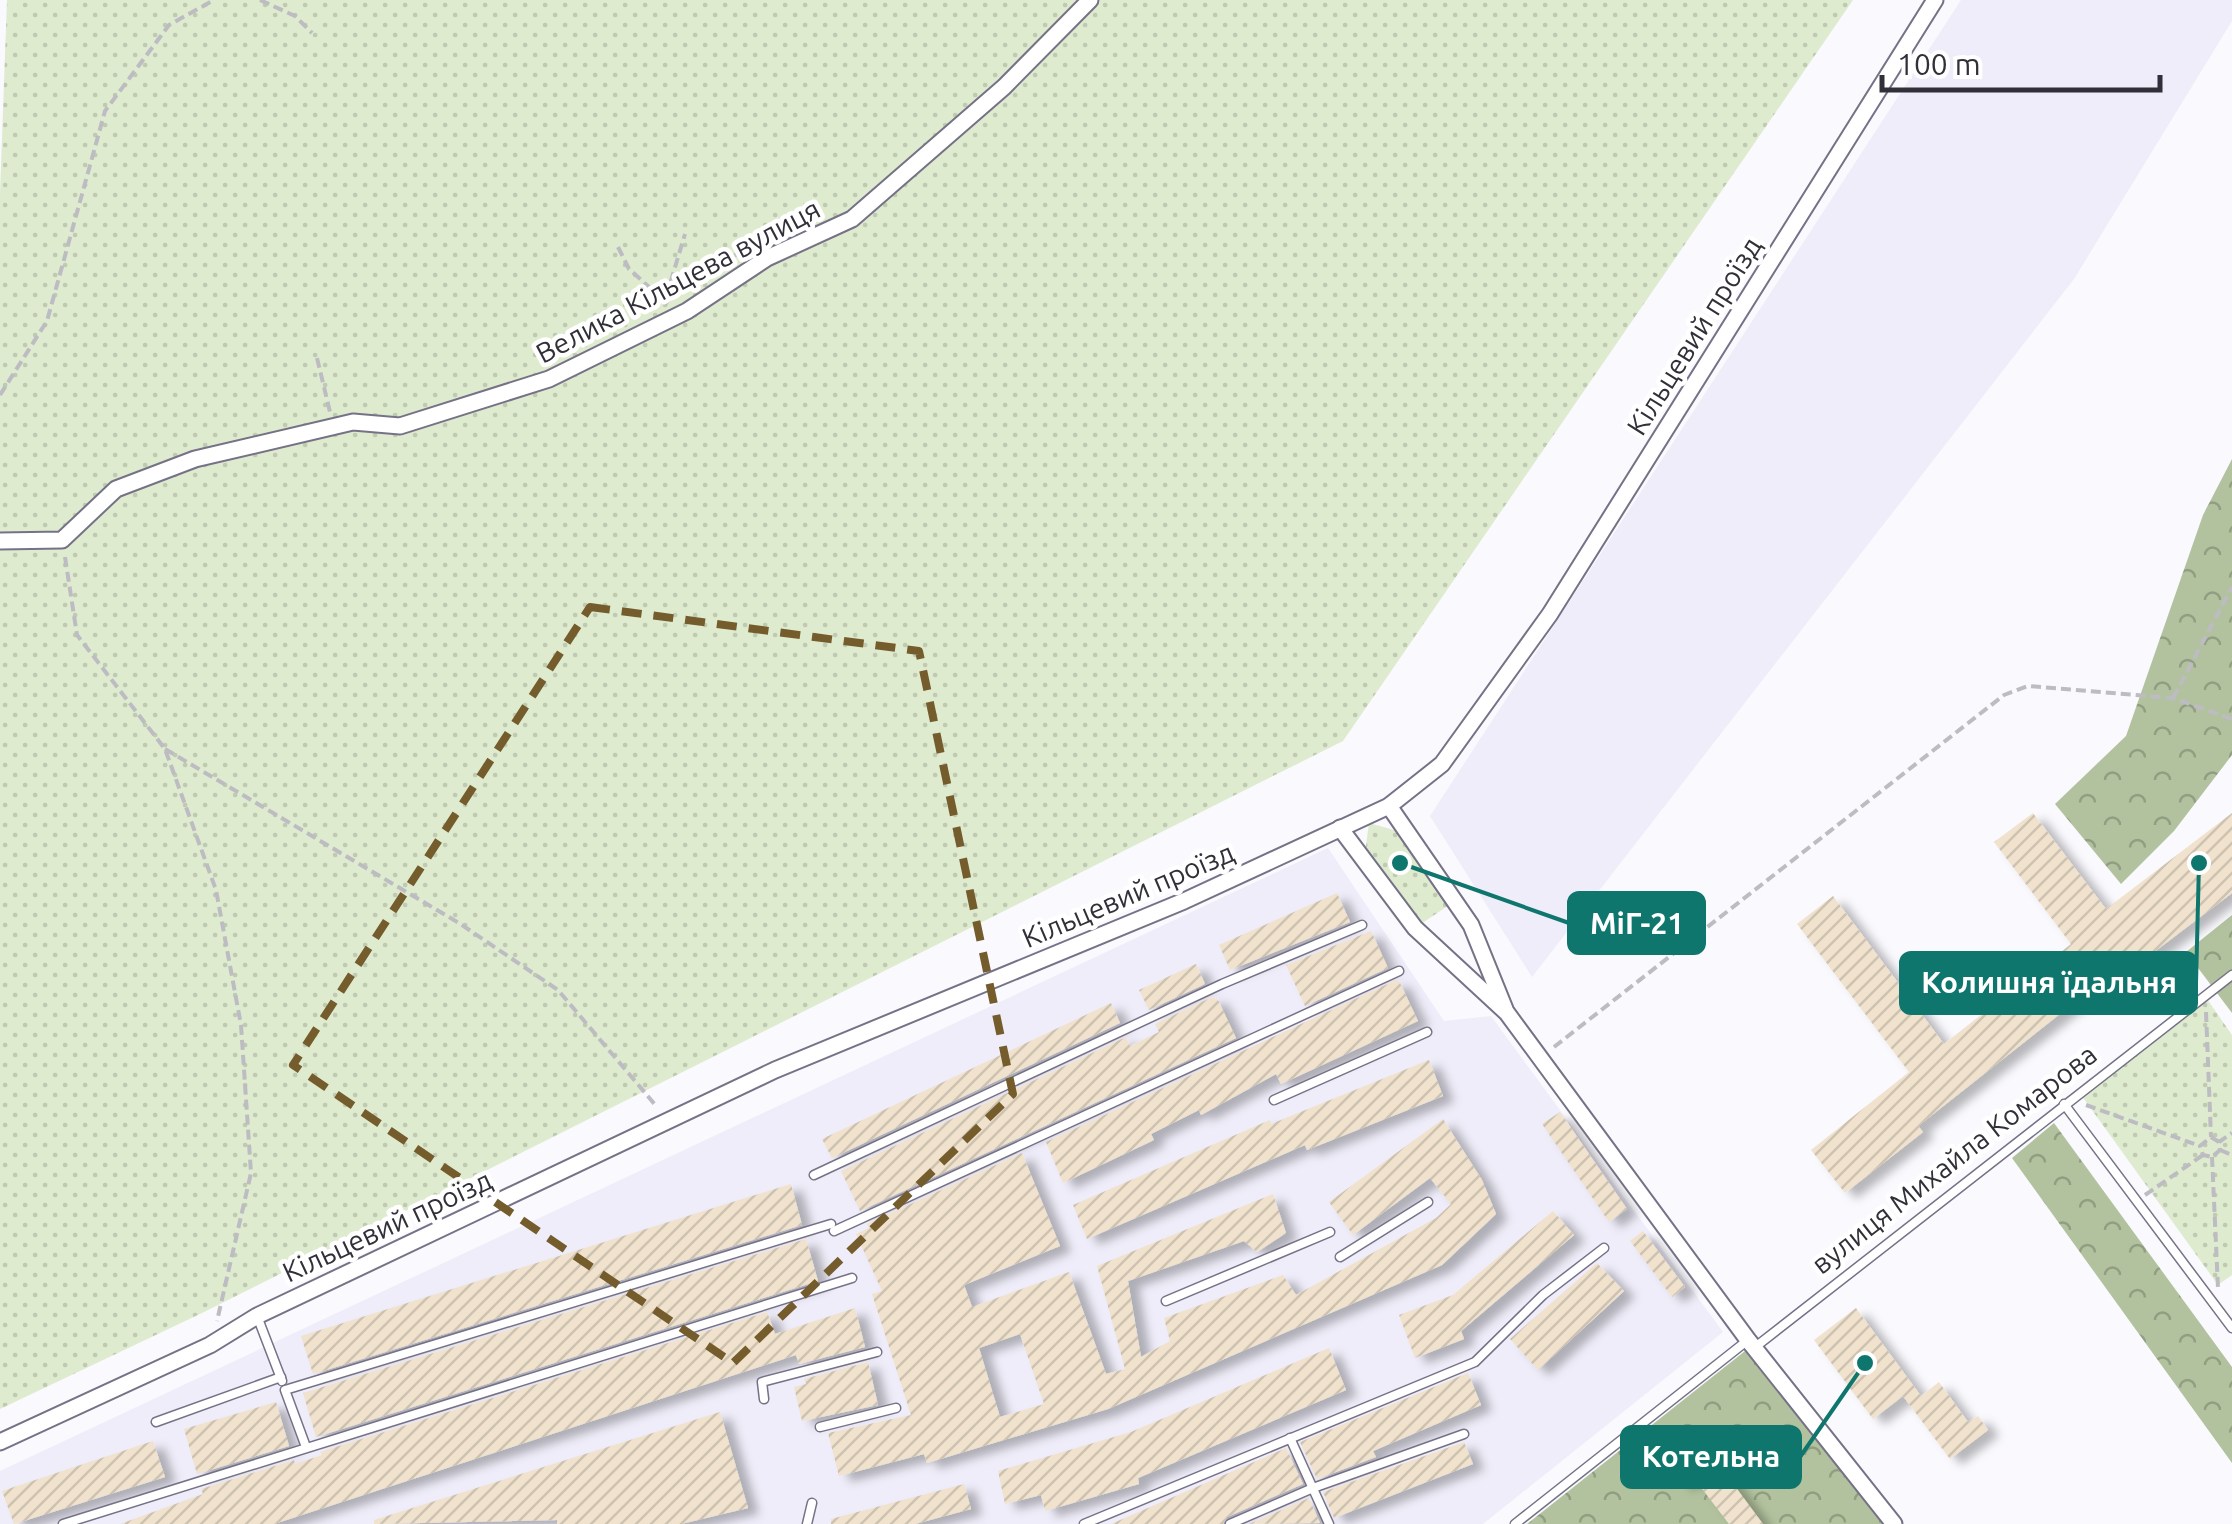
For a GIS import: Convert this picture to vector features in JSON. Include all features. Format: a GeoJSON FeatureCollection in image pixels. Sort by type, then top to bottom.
{"type":"FeatureCollection","features":[{"type":"Feature","properties":{"kind":"street","name":"Велика Кільцева вулиця"},"geometry":{"type":"LineString","coordinates":[[62,540],[116,489],[195,459],[352,422],[400,426],[530,385],[675,317],[767,258],[852,219],[1004,87],[1090,0]]}},
{"type":"Feature","properties":{"kind":"street","name":"Кільцевий проїзд"},"geometry":{"type":"LineString","coordinates":[[0,1442],[210,1345],[258,1316],[774,1070],[1184,901],[1389,806],[1442,764],[1550,614],[1935,0]]}},
{"type":"Feature","properties":{"kind":"street"},"geometry":{"type":"LineString","coordinates":[[0,541],[62,540]]}},
{"type":"Feature","properties":{"kind":"street"},"geometry":{"type":"LineString","coordinates":[[1389,806],[1472,925],[1507,1012]]}},
{"type":"Feature","properties":{"kind":"street"},"geometry":{"type":"LineString","coordinates":[[1340,828],[1415,928],[1507,1012],[1751,1344],[1894,1524]]}},
{"type":"Feature","properties":{"kind":"lane"},"geometry":{"type":"LineString","coordinates":[[814,1176],[1222,984],[1362,925]]}},
{"type":"Feature","properties":{"kind":"lane"},"geometry":{"type":"LineString","coordinates":[[286,1390],[833,1227],[1399,971]]}},
{"type":"Feature","properties":{"kind":"lane","name":"вулиця Михайла Комарова"},"geometry":{"type":"LineString","coordinates":[[1515,1524],[2232,975]]}},
{"type":"Feature","properties":{"kind":"lane"},"geometry":{"type":"LineString","coordinates":[[1274,1100],[1427,1032]]}},
{"type":"Feature","properties":{"kind":"lane"},"geometry":{"type":"LineString","coordinates":[[2067,1102],[2232,1328]]}},
{"type":"Feature","properties":{"kind":"lane"},"geometry":{"type":"LineString","coordinates":[[1340,1257],[1428,1202]]}},
{"type":"Feature","properties":{"kind":"lane"},"geometry":{"type":"LineString","coordinates":[[1166,1301],[1330,1232]]}},
{"type":"Feature","properties":{"kind":"lane"},"geometry":{"type":"LineString","coordinates":[[1084,1524],[1475,1362],[1543,1295],[1604,1248]]}},
{"type":"Feature","properties":{"kind":"lane"},"geometry":{"type":"LineString","coordinates":[[63,1524],[852,1278]]}},
{"type":"Feature","properties":{"kind":"lane"},"geometry":{"type":"LineString","coordinates":[[258,1316],[306,1447]]}},
{"type":"Feature","properties":{"kind":"lane"},"geometry":{"type":"LineString","coordinates":[[764,1399],[762,1382],[877,1352]]}},
{"type":"Feature","properties":{"kind":"lane"},"geometry":{"type":"LineString","coordinates":[[156,1422],[281,1377]]}},
{"type":"Feature","properties":{"kind":"lane"},"geometry":{"type":"LineString","coordinates":[[820,1427],[896,1408]]}},
{"type":"Feature","properties":{"kind":"lane"},"geometry":{"type":"LineString","coordinates":[[1230,1524],[1313,1488],[1464,1434]]}},
{"type":"Feature","properties":{"kind":"lane"},"geometry":{"type":"LineString","coordinates":[[1290,1438],[1330,1524]]}},
{"type":"Feature","properties":{"kind":"lane"},"geometry":{"type":"LineString","coordinates":[[807,1524],[812,1503]]}},
{"type":"Feature","properties":{"kind":"path"},"geometry":{"type":"LineString","coordinates":[[0,395],[47,321],[105,111],[168,25],[214,0]]}},
{"type":"Feature","properties":{"kind":"path"},"geometry":{"type":"LineString","coordinates":[[260,0],[295,16],[312,33]]}},
{"type":"Feature","properties":{"kind":"path"},"geometry":{"type":"LineString","coordinates":[[662,294],[670,284],[685,234]]}},
{"type":"Feature","properties":{"kind":"path"},"geometry":{"type":"LineString","coordinates":[[618,248],[629,269],[662,294],[675,317]]}},
{"type":"Feature","properties":{"kind":"path"},"geometry":{"type":"LineString","coordinates":[[317,358],[334,426]]}},
{"type":"Feature","properties":{"kind":"path"},"geometry":{"type":"LineString","coordinates":[[62,540],[77,635],[165,749],[216,890],[242,1025],[251,1172],[210,1345]]}},
{"type":"Feature","properties":{"kind":"path"},"geometry":{"type":"LineString","coordinates":[[2173,698],[2232,586]]}},
{"type":"Feature","properties":{"kind":"path"},"geometry":{"type":"LineString","coordinates":[[1540,1058],[2004,695],[2028,686],[2173,698],[2232,719]]}},
{"type":"Feature","properties":{"kind":"path"},"geometry":{"type":"LineString","coordinates":[[165,749],[459,923],[558,990],[612,1049],[666,1118]]}},
{"type":"Feature","properties":{"kind":"path"},"geometry":{"type":"LineString","coordinates":[[2205,996],[2211,1137]]}},
{"type":"Feature","properties":{"kind":"path"},"geometry":{"type":"LineString","coordinates":[[2067,1102],[2200,1146]]}},
{"type":"Feature","properties":{"kind":"path"},"geometry":{"type":"LineString","coordinates":[[2220,1142],[2232,1133]]}},
{"type":"Feature","properties":{"kind":"path"},"geometry":{"type":"LineString","coordinates":[[2211,1137],[2220,1142]]}},
{"type":"Feature","properties":{"kind":"path"},"geometry":{"type":"LineString","coordinates":[[2200,1146],[2211,1137]]}},
{"type":"Feature","properties":{"kind":"path"},"geometry":{"type":"LineString","coordinates":[[2218,1310],[2212,1158],[2220,1150],[2220,1142]]}},
{"type":"Feature","properties":{"kind":"path"},"geometry":{"type":"LineString","coordinates":[[2200,1146],[2203,1155]]}},
{"type":"Feature","properties":{"kind":"path"},"geometry":{"type":"LineString","coordinates":[[2220,1150],[2232,1154]]}},
{"type":"Feature","properties":{"kind":"path"},"geometry":{"type":"LineString","coordinates":[[2136,1201],[2203,1155]]}},
{"type":"Feature","properties":{"kind":"path"},"geometry":{"type":"LineString","coordinates":[[2203,1155],[2212,1158]]}},
{"type":"Feature","properties":{"kind":"highlighted area"},"geometry":{"type":"Polygon","coordinates":[[[590,607],[919,651],[1013,1094],[733,1363],[293,1065],[590,607]]]}},
{"type":"Feature","properties":{"kind":"shaded area"},"geometry":{"type":"Polygon","coordinates":[[[1961,0],[2232,0],[2232,21],[2074,279],[1532,977],[1430,816],[1961,0]]]}},
{"type":"Feature","properties":{"kind":"shaded area"},"geometry":{"type":"Polygon","coordinates":[[[1328,848],[1444,1021],[1491,1016],[1723,1332],[1483,1524],[0,1524],[0,1471],[1328,848]]]}},
{"type":"Feature","properties":{"kind":"green space"},"geometry":{"type":"Polygon","coordinates":[[[7,0],[1853,0],[1343,741],[202,1313],[0,1409],[0,194],[7,0]]]}},
{"type":"Feature","properties":{"kind":"green space"},"geometry":{"type":"Polygon","coordinates":[[[2232,459],[2232,755],[2174,831],[2121,884],[2055,804],[2126,736],[2203,515],[2232,459]]]}},
{"type":"Feature","properties":{"kind":"green space"},"geometry":{"type":"Polygon","coordinates":[[[1369,823],[1408,834],[1455,901],[1415,928],[1364,860],[1369,823]]]}},
{"type":"Feature","properties":{"kind":"green space"},"geometry":{"type":"Polygon","coordinates":[[[2232,915],[2232,1013],[2186,952],[2232,915]]]}},
{"type":"Feature","properties":{"kind":"green space"},"geometry":{"type":"Polygon","coordinates":[[[2205,996],[2232,1035],[2232,1275],[2218,1285],[2079,1092],[2205,996]]]}},
{"type":"Feature","properties":{"kind":"green space"},"geometry":{"type":"Polygon","coordinates":[[[2054,1123],[2232,1367],[2232,1463],[2012,1158],[2054,1123]]]}},
{"type":"Feature","properties":{"kind":"green space"},"geometry":{"type":"Polygon","coordinates":[[[1745,1351],[1884,1524],[1527,1524],[1745,1351]]]}},
{"type":"Feature","properties":{"kind":"building"},"geometry":{"type":"Polygon","coordinates":[[[2033,813],[2106,909],[2232,813],[2232,893],[2150,955],[2162,969],[2125,998],[2108,976],[1918,1126],[1923,1132],[1845,1193],[1811,1150],[1909,1072],[1797,924],[1833,896],[1944,1044],[2071,944],[1994,842],[2033,813]]]}},
{"type":"Feature","properties":{"kind":"building"},"geometry":{"type":"Polygon","coordinates":[[[1337,893],[1350,922],[1230,970],[1219,945],[1337,893]]]}},
{"type":"Feature","properties":{"kind":"building"},"geometry":{"type":"Polygon","coordinates":[[[1371,931],[1388,968],[1305,1006],[1286,965],[1371,931]]]}},
{"type":"Feature","properties":{"kind":"building"},"geometry":{"type":"Polygon","coordinates":[[[1196,964],[1205,984],[1149,1010],[1139,990],[1196,964]]]}},
{"type":"Feature","properties":{"kind":"building"},"geometry":{"type":"Polygon","coordinates":[[[1399,981],[1418,1021],[1281,1084],[1276,1074],[1201,1115],[1199,1110],[1151,1134],[1154,1140],[1063,1183],[1046,1142],[1399,981]]]}},
{"type":"Feature","properties":{"kind":"building"},"geometry":{"type":"Polygon","coordinates":[[[1212,997],[1218,1000],[1236,1038],[860,1211],[841,1171],[1126,1037],[1130,1046],[1159,1032],[1155,1024],[1212,997]]]}},
{"type":"Feature","properties":{"kind":"building"},"geometry":{"type":"Polygon","coordinates":[[[1111,1003],[1120,1023],[832,1158],[822,1139],[1111,1003]]]}},
{"type":"Feature","properties":{"kind":"building"},"geometry":{"type":"Polygon","coordinates":[[[1429,1060],[1443,1096],[1307,1150],[1305,1145],[1087,1239],[1073,1205],[1270,1120],[1271,1124],[1429,1060]]]}},
{"type":"Feature","properties":{"kind":"building"},"geometry":{"type":"Polygon","coordinates":[[[1560,1112],[1627,1209],[1609,1222],[1542,1124],[1560,1112]]]}},
{"type":"Feature","properties":{"kind":"building"},"geometry":{"type":"Polygon","coordinates":[[[1443,1119],[1482,1180],[1496,1214],[1442,1265],[1108,1409],[927,1463],[924,1454],[839,1476],[828,1433],[911,1415],[872,1294],[882,1291],[856,1234],[869,1228],[867,1224],[1022,1153],[1060,1246],[964,1285],[972,1307],[1069,1272],[1106,1374],[1125,1369],[1097,1266],[1273,1194],[1286,1233],[1257,1252],[1244,1241],[1128,1281],[1141,1357],[1170,1341],[1164,1318],[1283,1275],[1296,1295],[1436,1218],[1451,1204],[1430,1178],[1353,1235],[1329,1202],[1443,1119]],[[1020,1334],[979,1348],[1000,1417],[1044,1404],[1020,1334]]]}},
{"type":"Feature","properties":{"kind":"building"},"geometry":{"type":"Polygon","coordinates":[[[791,1184],[802,1225],[313,1374],[301,1336],[791,1184]]]}},
{"type":"Feature","properties":{"kind":"building"},"geometry":{"type":"Polygon","coordinates":[[[1553,1211],[1574,1235],[1461,1331],[1464,1339],[1415,1358],[1399,1315],[1453,1295],[1553,1211]]]}},
{"type":"Feature","properties":{"kind":"building"},"geometry":{"type":"Polygon","coordinates":[[[1643,1231],[1685,1287],[1672,1297],[1630,1241],[1643,1231]]]}},
{"type":"Feature","properties":{"kind":"building"},"geometry":{"type":"Polygon","coordinates":[[[806,1239],[818,1281],[316,1437],[303,1393],[806,1239]]]}},
{"type":"Feature","properties":{"kind":"building"},"geometry":{"type":"Polygon","coordinates":[[[1597,1263],[1624,1291],[1538,1370],[1510,1339],[1597,1263]]]}},
{"type":"Feature","properties":{"kind":"building"},"geometry":{"type":"Polygon","coordinates":[[[855,1308],[865,1347],[799,1364],[796,1355],[274,1524],[120,1524],[203,1494],[201,1489],[294,1460],[295,1464],[322,1455],[320,1452],[767,1312],[775,1334],[855,1308]]]}},
{"type":"Feature","properties":{"kind":"building"},"geometry":{"type":"Polygon","coordinates":[[[1856,1308],[1921,1396],[1939,1382],[1968,1422],[1978,1416],[1988,1430],[1950,1459],[1903,1396],[1873,1419],[1814,1340],[1856,1308]]]}},
{"type":"Feature","properties":{"kind":"building"},"geometry":{"type":"Polygon","coordinates":[[[1329,1348],[1346,1390],[1138,1478],[1139,1484],[1045,1511],[1041,1495],[1005,1504],[998,1471],[1131,1432],[1329,1348]]]}},
{"type":"Feature","properties":{"kind":"building"},"geometry":{"type":"Polygon","coordinates":[[[868,1362],[878,1405],[802,1421],[794,1387],[806,1384],[804,1379],[868,1362]]]}},
{"type":"Feature","properties":{"kind":"building"},"geometry":{"type":"Polygon","coordinates":[[[1468,1373],[1481,1405],[1373,1451],[1376,1457],[1317,1479],[1300,1442],[1468,1373]]]}},
{"type":"Feature","properties":{"kind":"building"},"geometry":{"type":"Polygon","coordinates":[[[276,1402],[289,1446],[197,1474],[184,1429],[276,1402]]]}},
{"type":"Feature","properties":{"kind":"building"},"geometry":{"type":"Polygon","coordinates":[[[720,1412],[748,1508],[681,1524],[557,1524],[557,1520],[374,1524],[374,1520],[720,1412]]]}},
{"type":"Feature","properties":{"kind":"building"},"geometry":{"type":"Polygon","coordinates":[[[1700,1439],[1763,1524],[1729,1524],[1693,1477],[1682,1485],[1666,1464],[1700,1439]]]}},
{"type":"Feature","properties":{"kind":"building"},"geometry":{"type":"Polygon","coordinates":[[[153,1441],[165,1477],[14,1524],[2,1491],[153,1441]]]}},
{"type":"Feature","properties":{"kind":"building"},"geometry":{"type":"Polygon","coordinates":[[[1464,1442],[1473,1464],[1334,1518],[1323,1492],[1464,1442]]]}},
{"type":"Feature","properties":{"kind":"building"},"geometry":{"type":"Polygon","coordinates":[[[1286,1448],[1303,1484],[1227,1517],[1223,1524],[1111,1524],[1286,1448]]]}},
{"type":"Feature","properties":{"kind":"building"},"geometry":{"type":"Polygon","coordinates":[[[964,1484],[971,1509],[915,1524],[831,1524],[831,1519],[964,1484]]]}},
{"type":"Feature","properties":{"kind":"building"},"geometry":{"type":"Polygon","coordinates":[[[1309,1498],[1320,1523],[1249,1524],[1309,1498]]]}},
{"type":"Feature","properties":{"kind":"place","name":"МіГ-21"},"geometry":{"type":"Point","coordinates":[1400,863]}},
{"type":"Feature","properties":{"kind":"place","name":"Колишня їдальня"},"geometry":{"type":"Point","coordinates":[2199,863]}},
{"type":"Feature","properties":{"kind":"place","name":"Котельна"},"geometry":{"type":"Point","coordinates":[1865,1363]}}]}
